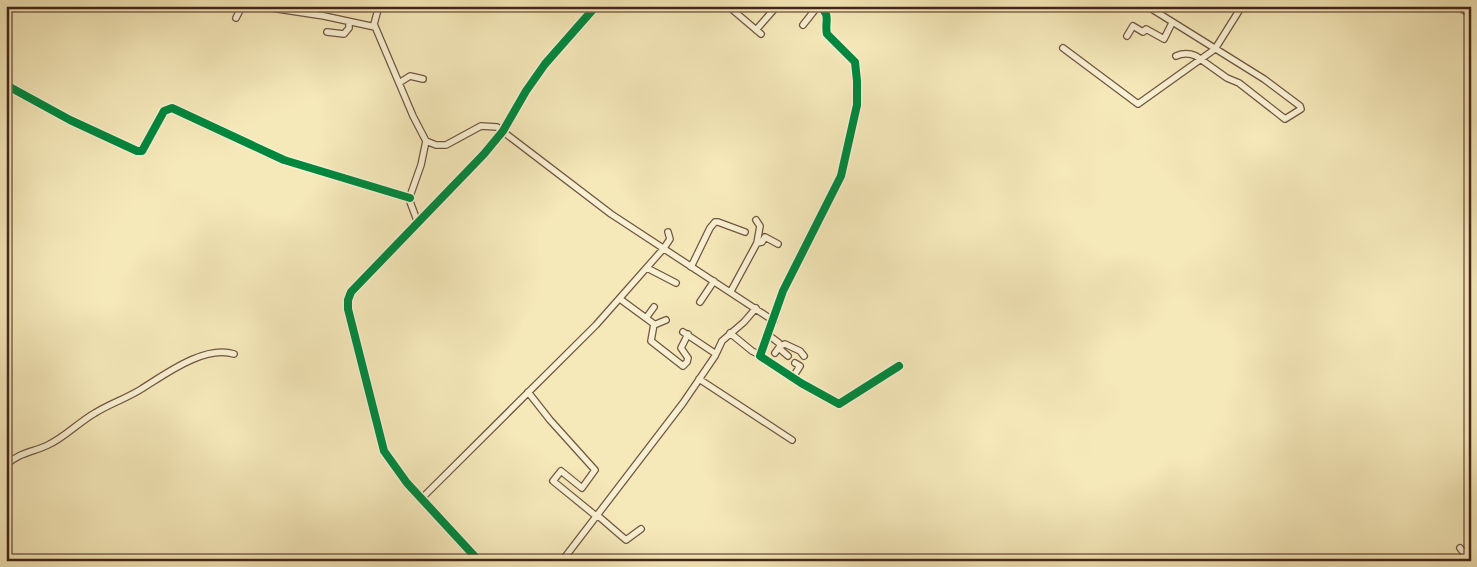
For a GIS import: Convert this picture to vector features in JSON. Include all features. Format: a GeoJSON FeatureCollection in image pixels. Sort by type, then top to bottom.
{"type":"FeatureCollection","features":[{"type":"Feature","properties":{"kind":"street"},"geometry":{"type":"LineString","coordinates":[[236,18],[242,6]]}},
{"type":"Feature","properties":{"kind":"street"},"geometry":{"type":"LineString","coordinates":[[258,6],[324,16],[375,27]]}},
{"type":"Feature","properties":{"kind":"street"},"geometry":{"type":"LineString","coordinates":[[378,6],[375,27],[426,141],[421,166],[410,198],[418,223]]}},
{"type":"Feature","properties":{"kind":"street"},"geometry":{"type":"LineString","coordinates":[[479,561],[393,466],[384,450],[348,309],[348,300],[351,292],[479,160],[503,131],[526,91],[545,64],[596,6]]}},
{"type":"Feature","properties":{"kind":"street"},"geometry":{"type":"LineString","coordinates":[[728,6],[759,32],[777,6]]}},
{"type":"Feature","properties":{"kind":"street"},"geometry":{"type":"LineString","coordinates":[[760,355],[787,282],[841,176],[857,105],[855,62],[827,34],[826,11],[819,6],[803,25]]}},
{"type":"Feature","properties":{"kind":"street"},"geometry":{"type":"LineString","coordinates":[[1147,6],[1264,78],[1300,106],[1301,109],[1285,119],[1239,83],[1227,78],[1202,59],[1190,54],[1176,56]]}},
{"type":"Feature","properties":{"kind":"street"},"geometry":{"type":"LineString","coordinates":[[1063,48],[1138,104],[1215,49],[1241,6]]}},
{"type":"Feature","properties":{"kind":"street"},"geometry":{"type":"LineString","coordinates":[[1456,6],[1471,14]]}},
{"type":"Feature","properties":{"kind":"street"},"geometry":{"type":"LineString","coordinates":[[327,32],[344,34],[349,28],[349,22]]}},
{"type":"Feature","properties":{"kind":"street"},"geometry":{"type":"LineString","coordinates":[[1127,36],[1133,26],[1143,32],[1146,29],[1164,39],[1172,23]]}},
{"type":"Feature","properties":{"kind":"street"},"geometry":{"type":"LineString","coordinates":[[399,83],[410,76],[423,79]]}},
{"type":"Feature","properties":{"kind":"street"},"geometry":{"type":"LineString","coordinates":[[6,85],[70,120],[137,151],[142,151],[164,111],[172,108],[284,160],[410,198]]}},
{"type":"Feature","properties":{"kind":"street"},"geometry":{"type":"LineString","coordinates":[[426,141],[436,145],[446,145],[481,126],[498,127],[611,214],[774,320]]}},
{"type":"Feature","properties":{"kind":"street"},"geometry":{"type":"LineString","coordinates":[[730,291],[757,243],[760,226],[756,220]]}},
{"type":"Feature","properties":{"kind":"street"},"geometry":{"type":"LineString","coordinates":[[691,267],[710,228],[715,222],[745,232]]}},
{"type":"Feature","properties":{"kind":"street"},"geometry":{"type":"LineString","coordinates":[[422,498],[596,325],[664,248],[670,239],[668,232]]}},
{"type":"Feature","properties":{"kind":"street"},"geometry":{"type":"LineString","coordinates":[[757,243],[762,242],[765,237],[778,244]]}},
{"type":"Feature","properties":{"kind":"street"},"geometry":{"type":"LineString","coordinates":[[646,268],[676,283]]}},
{"type":"Feature","properties":{"kind":"street"},"geometry":{"type":"LineString","coordinates":[[700,302],[714,281]]}},
{"type":"Feature","properties":{"kind":"street"},"geometry":{"type":"LineString","coordinates":[[620,299],[654,325]]}},
{"type":"Feature","properties":{"kind":"street"},"geometry":{"type":"LineString","coordinates":[[646,318],[654,307]]}},
{"type":"Feature","properties":{"kind":"street"},"geometry":{"type":"LineString","coordinates":[[562,561],[683,403],[716,354],[720,344],[756,308]]}},
{"type":"Feature","properties":{"kind":"street"},"geometry":{"type":"LineString","coordinates":[[654,325],[666,320]]}},
{"type":"Feature","properties":{"kind":"street"},"geometry":{"type":"LineString","coordinates":[[654,325],[651,341],[683,366],[688,358],[680,348],[685,333],[716,354]]}},
{"type":"Feature","properties":{"kind":"street"},"geometry":{"type":"LineString","coordinates":[[730,333],[762,358],[839,404],[899,366]]}},
{"type":"Feature","properties":{"kind":"street"},"geometry":{"type":"LineString","coordinates":[[767,334],[779,343],[783,352],[788,356]]}},
{"type":"Feature","properties":{"kind":"street"},"geometry":{"type":"LineString","coordinates":[[775,353],[780,346],[786,344],[804,356]]}},
{"type":"Feature","properties":{"kind":"street"},"geometry":{"type":"LineString","coordinates":[[6,465],[23,454],[47,445],[98,411],[142,389],[164,374],[192,360],[223,351],[234,354]]}},
{"type":"Feature","properties":{"kind":"street"},"geometry":{"type":"LineString","coordinates":[[747,356],[752,351]]}},
{"type":"Feature","properties":{"kind":"street"},"geometry":{"type":"LineString","coordinates":[[793,377],[800,366],[795,363]]}},
{"type":"Feature","properties":{"kind":"street"},"geometry":{"type":"LineString","coordinates":[[699,379],[792,440]]}},
{"type":"Feature","properties":{"kind":"street"},"geometry":{"type":"LineString","coordinates":[[528,392],[550,420],[595,470],[574,499]]}},
{"type":"Feature","properties":{"kind":"street"},"geometry":{"type":"LineString","coordinates":[[582,488],[561,470],[554,479],[555,484],[597,515],[626,540],[641,529]]}},
{"type":"Feature","properties":{"kind":"street"},"geometry":{"type":"LineString","coordinates":[[1460,548],[1470,561]]}},
{"type":"Feature","properties":{"kind":"cycle path"},"geometry":{"type":"LineString","coordinates":[[479,561],[407,483],[384,451],[348,309],[348,300],[351,292],[484,154],[503,131],[526,91],[545,64],[596,6]]}},
{"type":"Feature","properties":{"kind":"cycle path"},"geometry":{"type":"LineString","coordinates":[[819,6],[825,12],[827,34],[855,62],[857,105],[841,176],[783,291],[760,356],[801,383],[839,404],[899,366]]}},
{"type":"Feature","properties":{"kind":"cycle path"},"geometry":{"type":"LineString","coordinates":[[6,85],[70,120],[137,151],[142,151],[164,111],[172,108],[284,160],[410,198]]}}]}
